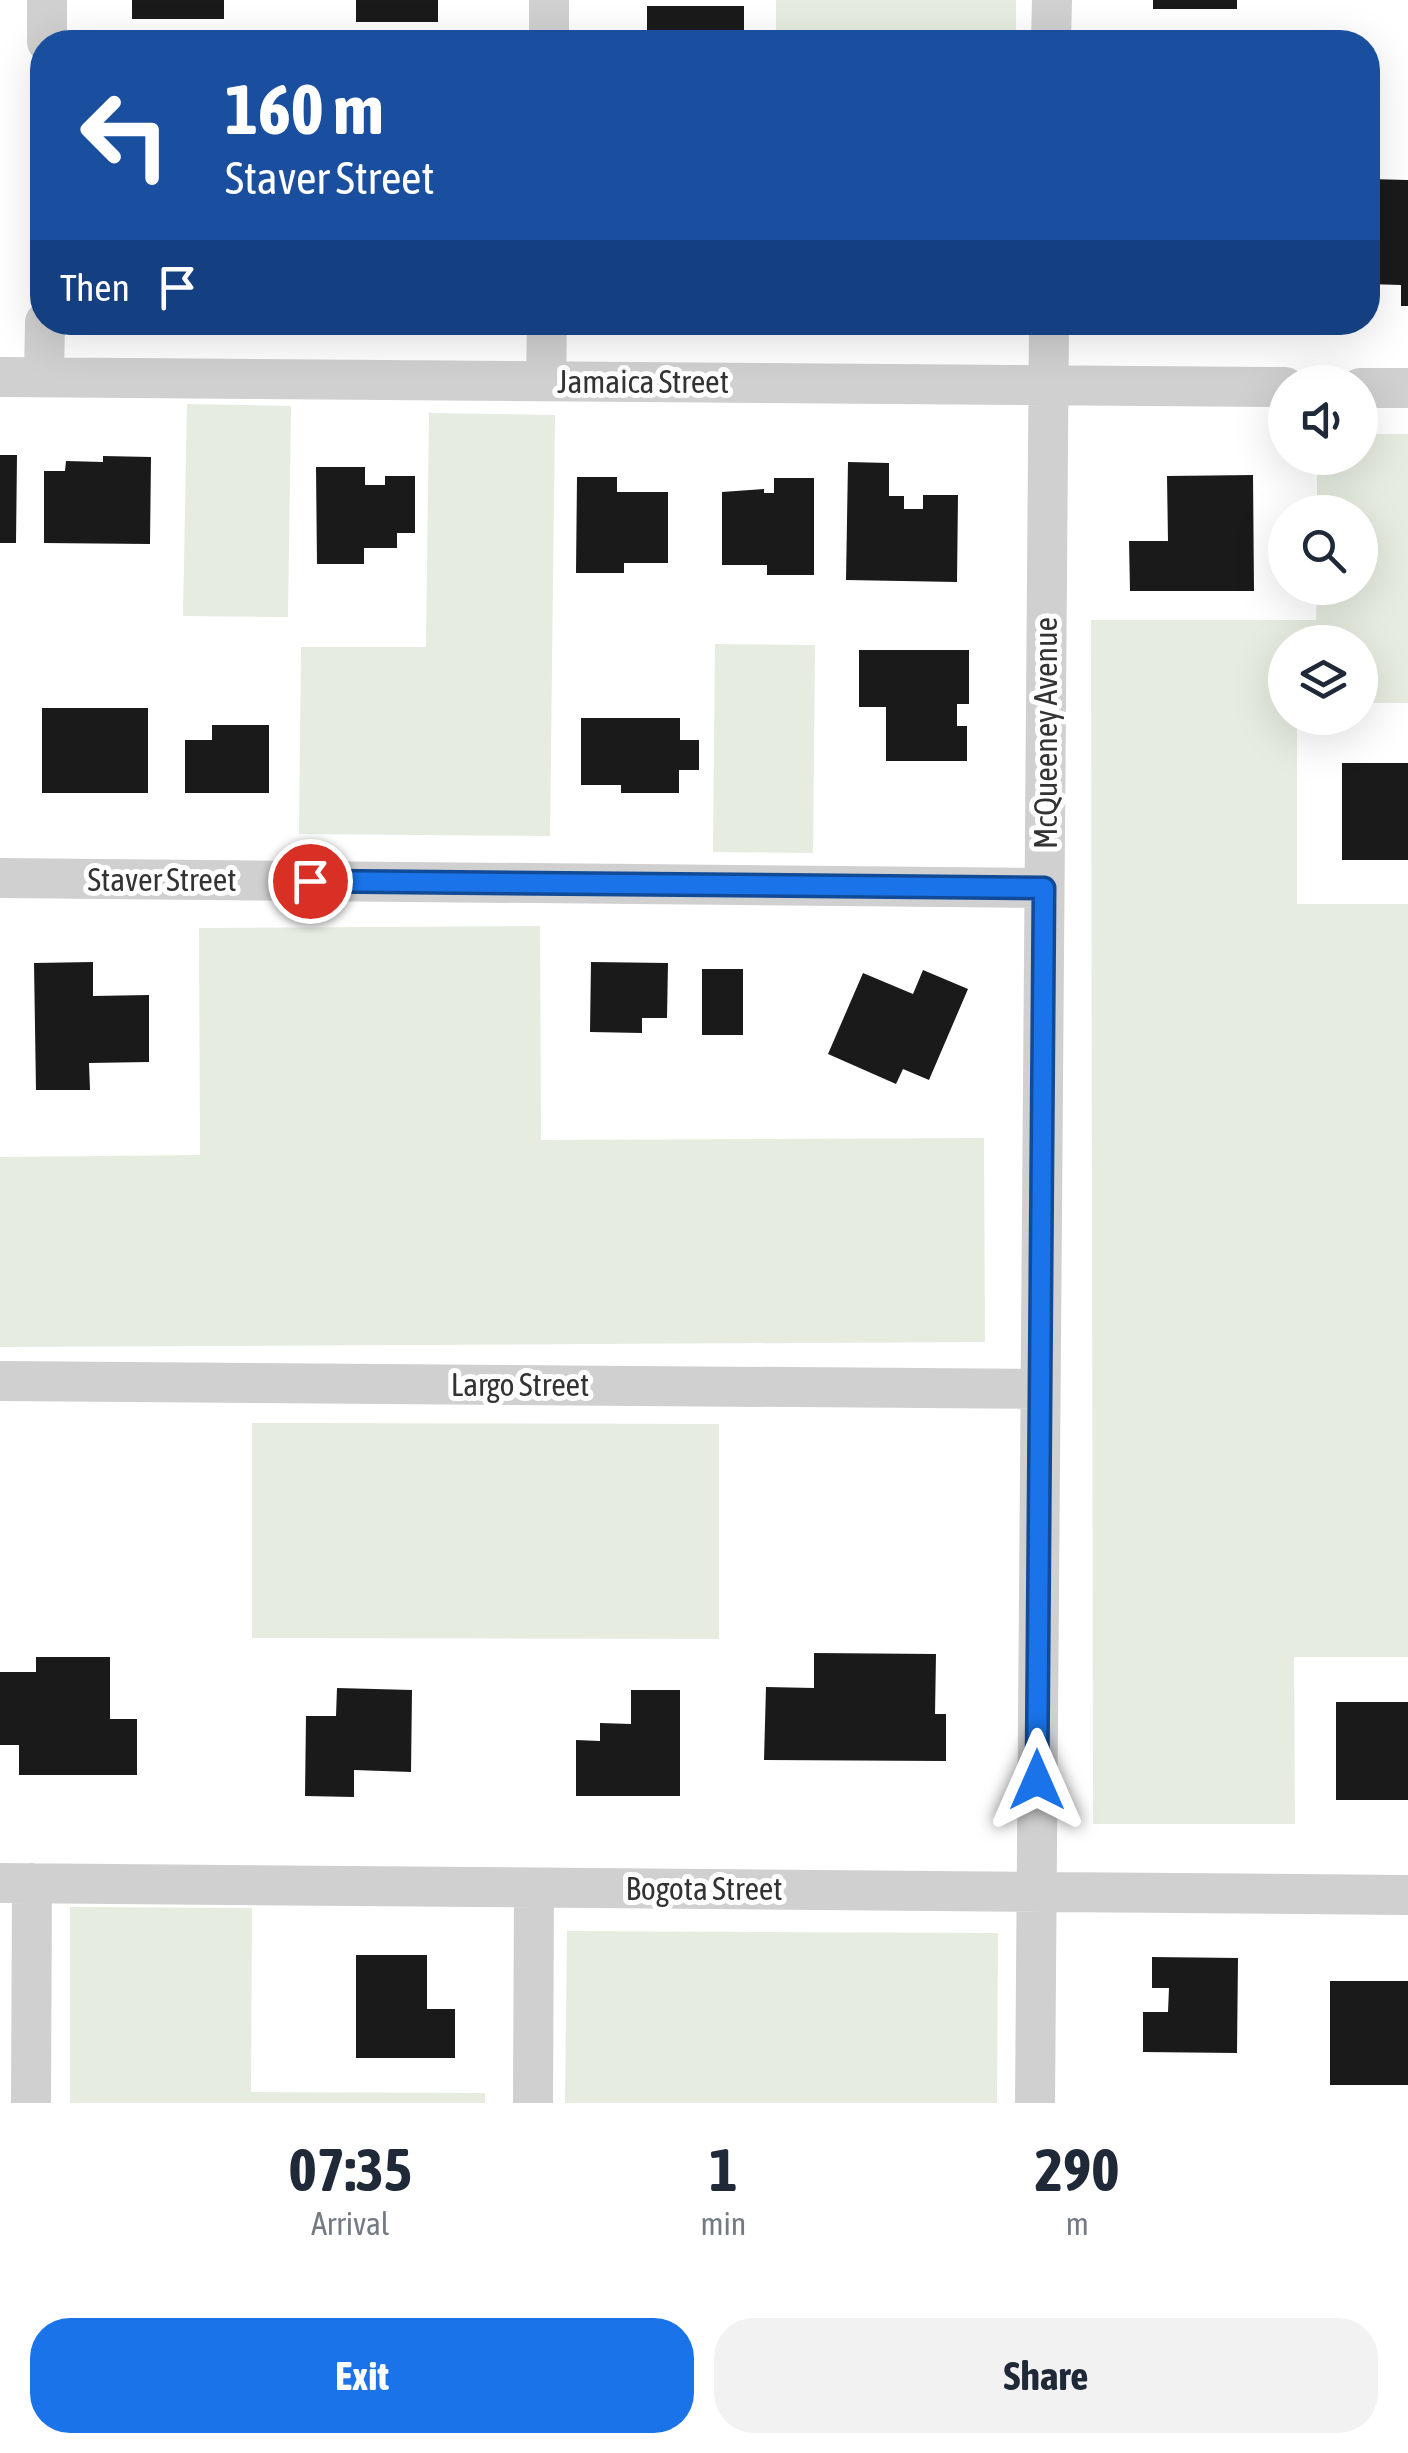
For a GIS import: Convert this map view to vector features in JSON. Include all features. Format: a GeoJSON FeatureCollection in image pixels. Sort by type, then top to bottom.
{"type":"FeatureCollection","features":[{"type":"Feature","properties":{"kind":"street"},"geometry":{"type":"LineString","coordinates":[[47,0],[47,30]]}},
{"type":"Feature","properties":{"kind":"street"},"geometry":{"type":"LineString","coordinates":[[549,0],[549,30]]}},
{"type":"Feature","properties":{"kind":"street"},"geometry":{"type":"LineString","coordinates":[[1051,30],[1052,0]]}},
{"type":"Feature","properties":{"kind":"street"},"geometry":{"type":"LineString","coordinates":[[44,335],[44,377]]}},
{"type":"Feature","properties":{"kind":"street"},"geometry":{"type":"LineString","coordinates":[[546,335],[546,381]]}},
{"type":"Feature","properties":{"kind":"street","name":"McQueeney Avenue"},"geometry":{"type":"LineString","coordinates":[[1035,2103],[1049,335]]}},
{"type":"Feature","properties":{"kind":"street","name":"Jamaica Street"},"geometry":{"type":"LineString","coordinates":[[0,376],[1268,387]]}},
{"type":"Feature","properties":{"kind":"street"},"geometry":{"type":"LineString","coordinates":[[1378,388],[1408,388]]}},
{"type":"Feature","properties":{"kind":"street","name":"Staver Street"},"geometry":{"type":"LineString","coordinates":[[0,878],[1044,888]]}},
{"type":"Feature","properties":{"kind":"street","name":"Largo Street"},"geometry":{"type":"LineString","coordinates":[[0,1381],[1040,1390]]}},
{"type":"Feature","properties":{"kind":"street"},"geometry":{"type":"LineString","coordinates":[[16,1883],[31,2103]]}},
{"type":"Feature","properties":{"kind":"street","name":"Bogota Street"},"geometry":{"type":"LineString","coordinates":[[16,1883],[1408,1895]]}},
{"type":"Feature","properties":{"kind":"street"},"geometry":{"type":"LineString","coordinates":[[533,2103],[534,1888]]}},
{"type":"Feature","properties":{"kind":"shaded area"},"geometry":{"type":"Polygon","coordinates":[[[776,0],[1016,0],[1016,30],[776,30],[776,0]]]}},
{"type":"Feature","properties":{"kind":"shaded area"},"geometry":{"type":"Polygon","coordinates":[[[187,404],[291,406],[288,617],[183,616],[187,404]]]}},
{"type":"Feature","properties":{"kind":"shaded area"},"geometry":{"type":"Polygon","coordinates":[[[429,413],[555,415],[550,836],[299,834],[301,647],[426,647],[429,413]]]}},
{"type":"Feature","properties":{"kind":"shaded area"},"geometry":{"type":"Polygon","coordinates":[[[1378,434],[1408,434],[1408,703],[1378,703],[1378,625],[1268,625],[1268,735],[1297,735],[1297,904],[1408,904],[1408,1657],[1294,1657],[1295,1824],[1093,1824],[1091,620],[1316,620],[1316,605],[1378,605],[1378,495],[1317,495],[1317,475],[1378,475],[1378,434]]]}},
{"type":"Feature","properties":{"kind":"shaded area"},"geometry":{"type":"Polygon","coordinates":[[[715,644],[815,645],[813,853],[713,852],[715,644]]]}},
{"type":"Feature","properties":{"kind":"shaded area"},"geometry":{"type":"Polygon","coordinates":[[[540,926],[541,1140],[984,1138],[985,1342],[0,1347],[0,1157],[200,1155],[199,928],[540,926]]]}},
{"type":"Feature","properties":{"kind":"shaded area"},"geometry":{"type":"Polygon","coordinates":[[[252,1423],[719,1424],[719,1639],[252,1638],[252,1423]]]}},
{"type":"Feature","properties":{"kind":"shaded area"},"geometry":{"type":"Polygon","coordinates":[[[70,1907],[252,1908],[251,2092],[485,2093],[485,2103],[70,2103],[70,1907]]]}},
{"type":"Feature","properties":{"kind":"shaded area"},"geometry":{"type":"Polygon","coordinates":[[[567,1931],[998,1933],[997,2103],[565,2103],[567,1931]]]}},
{"type":"Feature","properties":{"kind":"building"},"geometry":{"type":"Polygon","coordinates":[[[132,0],[224,0],[224,19],[132,19],[132,0]]]}},
{"type":"Feature","properties":{"kind":"building"},"geometry":{"type":"Polygon","coordinates":[[[356,0],[438,0],[438,22],[356,22],[356,0]]]}},
{"type":"Feature","properties":{"kind":"building"},"geometry":{"type":"Polygon","coordinates":[[[1153,0],[1237,0],[1237,9],[1153,9],[1153,0]]]}},
{"type":"Feature","properties":{"kind":"building"},"geometry":{"type":"Polygon","coordinates":[[[647,6],[744,6],[744,30],[647,30],[647,6]]]}},
{"type":"Feature","properties":{"kind":"building"},"geometry":{"type":"Polygon","coordinates":[[[1380,179],[1408,180],[1408,306],[1401,306],[1401,285],[1380,284],[1380,179]]]}},
{"type":"Feature","properties":{"kind":"building"},"geometry":{"type":"Polygon","coordinates":[[[0,455],[17,455],[16,543],[0,543],[0,455]]]}},
{"type":"Feature","properties":{"kind":"building"},"geometry":{"type":"Polygon","coordinates":[[[103,456],[151,457],[150,544],[44,543],[44,471],[65,471],[66,461],[103,462],[103,456]]]}},
{"type":"Feature","properties":{"kind":"building"},"geometry":{"type":"Polygon","coordinates":[[[848,462],[889,463],[889,496],[904,496],[904,509],[923,509],[923,495],[958,495],[957,582],[846,580],[848,462]]]}},
{"type":"Feature","properties":{"kind":"building"},"geometry":{"type":"Polygon","coordinates":[[[316,467],[365,467],[365,485],[385,485],[385,476],[415,476],[415,533],[397,533],[397,548],[364,548],[364,564],[317,564],[316,467]]]}},
{"type":"Feature","properties":{"kind":"building"},"geometry":{"type":"Polygon","coordinates":[[[1253,475],[1254,591],[1130,591],[1129,541],[1168,541],[1167,476],[1253,475]]]}},
{"type":"Feature","properties":{"kind":"building"},"geometry":{"type":"Polygon","coordinates":[[[577,477],[617,477],[617,492],[668,492],[668,563],[624,563],[624,573],[576,573],[577,477]]]}},
{"type":"Feature","properties":{"kind":"building"},"geometry":{"type":"Polygon","coordinates":[[[774,478],[814,478],[814,575],[767,575],[767,565],[722,565],[722,492],[764,489],[764,493],[774,493],[774,478]]]}},
{"type":"Feature","properties":{"kind":"building"},"geometry":{"type":"Polygon","coordinates":[[[859,650],[969,650],[969,704],[957,704],[957,726],[967,726],[967,761],[886,761],[886,707],[859,707],[859,650]]]}},
{"type":"Feature","properties":{"kind":"building"},"geometry":{"type":"Polygon","coordinates":[[[42,708],[148,708],[148,793],[42,793],[42,708]]]}},
{"type":"Feature","properties":{"kind":"building"},"geometry":{"type":"Polygon","coordinates":[[[581,718],[680,718],[680,740],[699,740],[699,770],[679,770],[679,793],[621,793],[621,785],[581,785],[581,718]]]}},
{"type":"Feature","properties":{"kind":"building"},"geometry":{"type":"Polygon","coordinates":[[[212,725],[269,725],[269,793],[185,793],[185,740],[212,740],[212,725]]]}},
{"type":"Feature","properties":{"kind":"building"},"geometry":{"type":"Polygon","coordinates":[[[1342,763],[1408,763],[1408,860],[1342,860],[1342,763]]]}},
{"type":"Feature","properties":{"kind":"building"},"geometry":{"type":"Polygon","coordinates":[[[93,962],[93,996],[149,995],[149,1062],[89,1063],[90,1090],[36,1090],[34,963],[93,962]]]}},
{"type":"Feature","properties":{"kind":"building"},"geometry":{"type":"Polygon","coordinates":[[[591,962],[668,963],[667,1018],[642,1018],[642,1033],[590,1032],[591,962]]]}},
{"type":"Feature","properties":{"kind":"building"},"geometry":{"type":"Polygon","coordinates":[[[702,969],[743,969],[743,1035],[702,1035],[702,969]]]}},
{"type":"Feature","properties":{"kind":"building"},"geometry":{"type":"Polygon","coordinates":[[[923,970],[968,989],[929,1080],[903,1069],[896,1084],[828,1054],[863,973],[913,994],[923,970]]]}},
{"type":"Feature","properties":{"kind":"building"},"geometry":{"type":"Polygon","coordinates":[[[814,1653],[936,1654],[935,1714],[946,1714],[946,1761],[764,1760],[766,1687],[814,1688],[814,1653]]]}},
{"type":"Feature","properties":{"kind":"building"},"geometry":{"type":"Polygon","coordinates":[[[36,1657],[110,1657],[110,1719],[137,1719],[137,1775],[19,1775],[19,1745],[0,1745],[0,1672],[36,1672],[36,1657]]]}},
{"type":"Feature","properties":{"kind":"building"},"geometry":{"type":"Polygon","coordinates":[[[337,1688],[412,1690],[411,1772],[354,1770],[354,1797],[305,1796],[306,1716],[336,1716],[337,1688]]]}},
{"type":"Feature","properties":{"kind":"building"},"geometry":{"type":"Polygon","coordinates":[[[631,1690],[680,1690],[680,1796],[576,1796],[576,1740],[600,1741],[600,1723],[631,1724],[631,1690]]]}},
{"type":"Feature","properties":{"kind":"building"},"geometry":{"type":"Polygon","coordinates":[[[1336,1702],[1408,1702],[1408,1800],[1336,1800],[1336,1702]]]}},
{"type":"Feature","properties":{"kind":"building"},"geometry":{"type":"Polygon","coordinates":[[[356,1955],[427,1955],[427,2009],[455,2009],[455,2058],[356,2058],[356,1955]]]}},
{"type":"Feature","properties":{"kind":"building"},"geometry":{"type":"Polygon","coordinates":[[[1152,1957],[1238,1958],[1237,2053],[1143,2052],[1143,2012],[1168,2012],[1169,1988],[1152,1988],[1152,1957]]]}},
{"type":"Feature","properties":{"kind":"building"},"geometry":{"type":"Polygon","coordinates":[[[1330,1981],[1408,1981],[1408,2085],[1330,2085],[1330,1981]]]}},
{"type":"Feature","properties":{"kind":"route"},"geometry":{"type":"LineString","coordinates":[[310,881],[1044,888],[1037,1780]]}}]}
